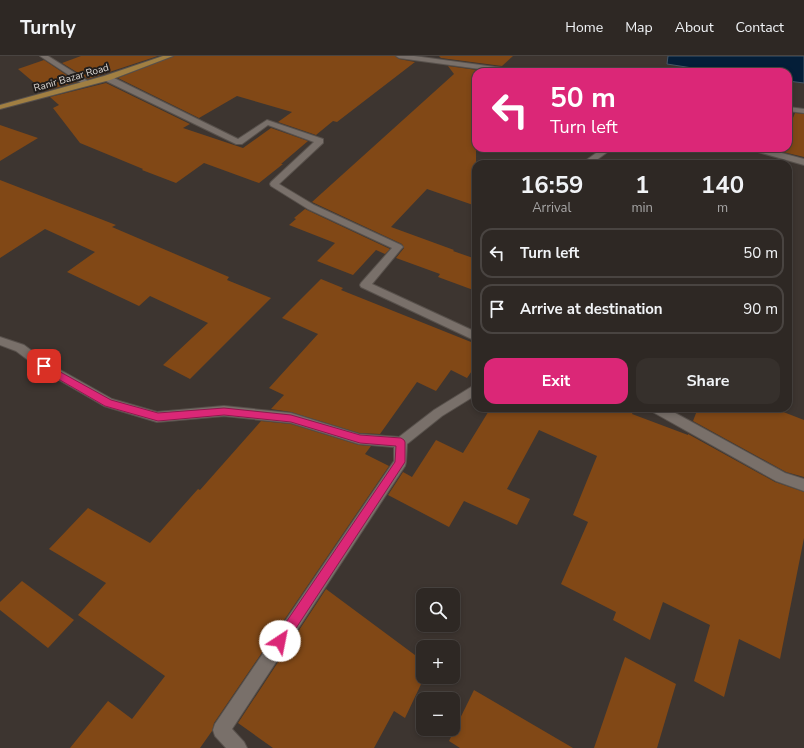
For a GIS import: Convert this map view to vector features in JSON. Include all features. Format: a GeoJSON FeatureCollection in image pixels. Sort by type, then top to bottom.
{"type":"FeatureCollection","features":[{"type":"Feature","properties":{"kind":"main road","name":"Ranir Bazar Road"},"geometry":{"type":"LineString","coordinates":[[0,107],[107,78],[170,56]]}},
{"type":"Feature","properties":{"kind":"street"},"geometry":{"type":"LineString","coordinates":[[43,56],[87,83]]}},
{"type":"Feature","properties":{"kind":"street"},"geometry":{"type":"LineString","coordinates":[[399,56],[488,68]]}},
{"type":"Feature","properties":{"kind":"street"},"geometry":{"type":"LineString","coordinates":[[107,78],[239,142],[267,122],[320,141],[274,184],[311,207],[398,247],[365,285],[472,335]]}},
{"type":"Feature","properties":{"kind":"street"},"geometry":{"type":"LineString","coordinates":[[792,110],[804,111]]}},
{"type":"Feature","properties":{"kind":"street"},"geometry":{"type":"LineString","coordinates":[[591,160],[603,152]]}},
{"type":"Feature","properties":{"kind":"street"},"geometry":{"type":"LineString","coordinates":[[768,152],[804,162]]}},
{"type":"Feature","properties":{"kind":"street"},"geometry":{"type":"LineString","coordinates":[[0,341],[20,348],[44,366],[108,403],[158,417],[224,411],[291,418],[360,439],[401,442],[438,413],[472,392]]}},
{"type":"Feature","properties":{"kind":"street"},"geometry":{"type":"LineString","coordinates":[[662,412],[781,477],[804,484]]}},
{"type":"Feature","properties":{"kind":"street"},"geometry":{"type":"LineString","coordinates":[[238,748],[221,730],[400,462],[401,442]]}},
{"type":"Feature","properties":{"kind":"water"},"geometry":{"type":"Polygon","coordinates":[[[668,56],[804,56],[804,83],[792,82],[792,68],[692,68],[667,64],[668,56]]]}},
{"type":"Feature","properties":{"kind":"building"},"geometry":{"type":"Polygon","coordinates":[[[81,56],[158,56],[88,79],[62,63],[81,56]]]}},
{"type":"Feature","properties":{"kind":"building"},"geometry":{"type":"Polygon","coordinates":[[[174,56],[395,56],[399,59],[415,62],[337,122],[333,121],[316,135],[278,122],[292,112],[237,96],[199,118],[118,78],[174,56]]]}},
{"type":"Feature","properties":{"kind":"building"},"geometry":{"type":"Polygon","coordinates":[[[439,56],[513,56],[502,66],[441,58],[439,56]]]}},
{"type":"Feature","properties":{"kind":"building"},"geometry":{"type":"Polygon","coordinates":[[[44,60],[77,82],[44,91],[18,69],[44,60]]]}},
{"type":"Feature","properties":{"kind":"building"},"geometry":{"type":"Polygon","coordinates":[[[448,66],[472,69],[472,152],[476,152],[476,160],[472,160],[472,205],[427,189],[391,227],[472,258],[472,290],[438,277],[440,274],[396,258],[404,248],[402,244],[312,202],[454,74],[448,66]]]}},
{"type":"Feature","properties":{"kind":"building"},"geometry":{"type":"Polygon","coordinates":[[[106,83],[190,124],[183,128],[243,148],[271,128],[308,141],[259,183],[204,163],[176,183],[80,143],[53,108],[59,105],[50,97],[106,83]]]}},
{"type":"Feature","properties":{"kind":"building"},"geometry":{"type":"Polygon","coordinates":[[[795,113],[804,114],[804,157],[783,152],[792,152],[792,120],[795,113]]]}},
{"type":"Feature","properties":{"kind":"building"},"geometry":{"type":"Polygon","coordinates":[[[0,125],[38,138],[0,161],[0,125]]]}},
{"type":"Feature","properties":{"kind":"building"},"geometry":{"type":"Polygon","coordinates":[[[0,180],[116,225],[112,227],[229,277],[227,280],[271,298],[190,379],[163,365],[208,323],[150,296],[139,306],[67,272],[95,252],[45,229],[0,258],[0,180]]]}},
{"type":"Feature","properties":{"kind":"building"},"geometry":{"type":"Polygon","coordinates":[[[305,209],[390,249],[385,254],[376,250],[353,275],[317,261],[335,243],[289,225],[296,219],[294,218],[305,209]]]}},
{"type":"Feature","properties":{"kind":"building"},"geometry":{"type":"Polygon","coordinates":[[[321,279],[343,288],[341,290],[472,342],[472,371],[467,378],[451,370],[436,391],[417,382],[380,434],[359,433],[291,412],[271,409],[284,395],[269,388],[318,334],[282,318],[321,279]]]}},
{"type":"Feature","properties":{"kind":"building"},"geometry":{"type":"Polygon","coordinates":[[[488,412],[633,412],[632,414],[688,434],[775,482],[804,492],[804,538],[780,659],[739,639],[724,697],[694,681],[710,625],[663,602],[650,640],[613,620],[616,612],[561,584],[588,522],[573,515],[597,456],[539,430],[507,489],[530,499],[517,525],[464,501],[449,527],[388,495],[403,472],[412,477],[436,440],[463,453],[488,412]]]}},
{"type":"Feature","properties":{"kind":"building"},"geometry":{"type":"Polygon","coordinates":[[[696,412],[783,412],[804,420],[804,477],[786,472],[693,421],[696,412]]]}},
{"type":"Feature","properties":{"kind":"building"},"geometry":{"type":"Polygon","coordinates":[[[261,421],[291,424],[359,445],[371,446],[365,454],[389,466],[214,723],[212,731],[200,748],[70,748],[108,701],[132,719],[165,676],[78,615],[106,583],[49,549],[88,508],[150,543],[198,489],[200,490],[261,421]]]}},
{"type":"Feature","properties":{"kind":"building"},"geometry":{"type":"Polygon","coordinates":[[[22,581],[74,620],[48,648],[0,610],[0,602],[22,581]]]}},
{"type":"Feature","properties":{"kind":"building"},"geometry":{"type":"Polygon","coordinates":[[[326,589],[416,656],[416,684],[421,684],[405,718],[394,711],[374,748],[273,748],[238,723],[326,589]]]}},
{"type":"Feature","properties":{"kind":"building"},"geometry":{"type":"Polygon","coordinates":[[[625,657],[676,684],[657,748],[594,748],[625,657]]]}},
{"type":"Feature","properties":{"kind":"building"},"geometry":{"type":"Polygon","coordinates":[[[474,690],[573,748],[460,748],[449,741],[451,736],[460,736],[460,719],[474,690]]]}},
{"type":"Feature","properties":{"kind":"route"},"geometry":{"type":"LineString","coordinates":[[44,366],[108,403],[158,417],[224,411],[291,418],[360,439],[401,442],[400,462],[280,641]]}}]}
